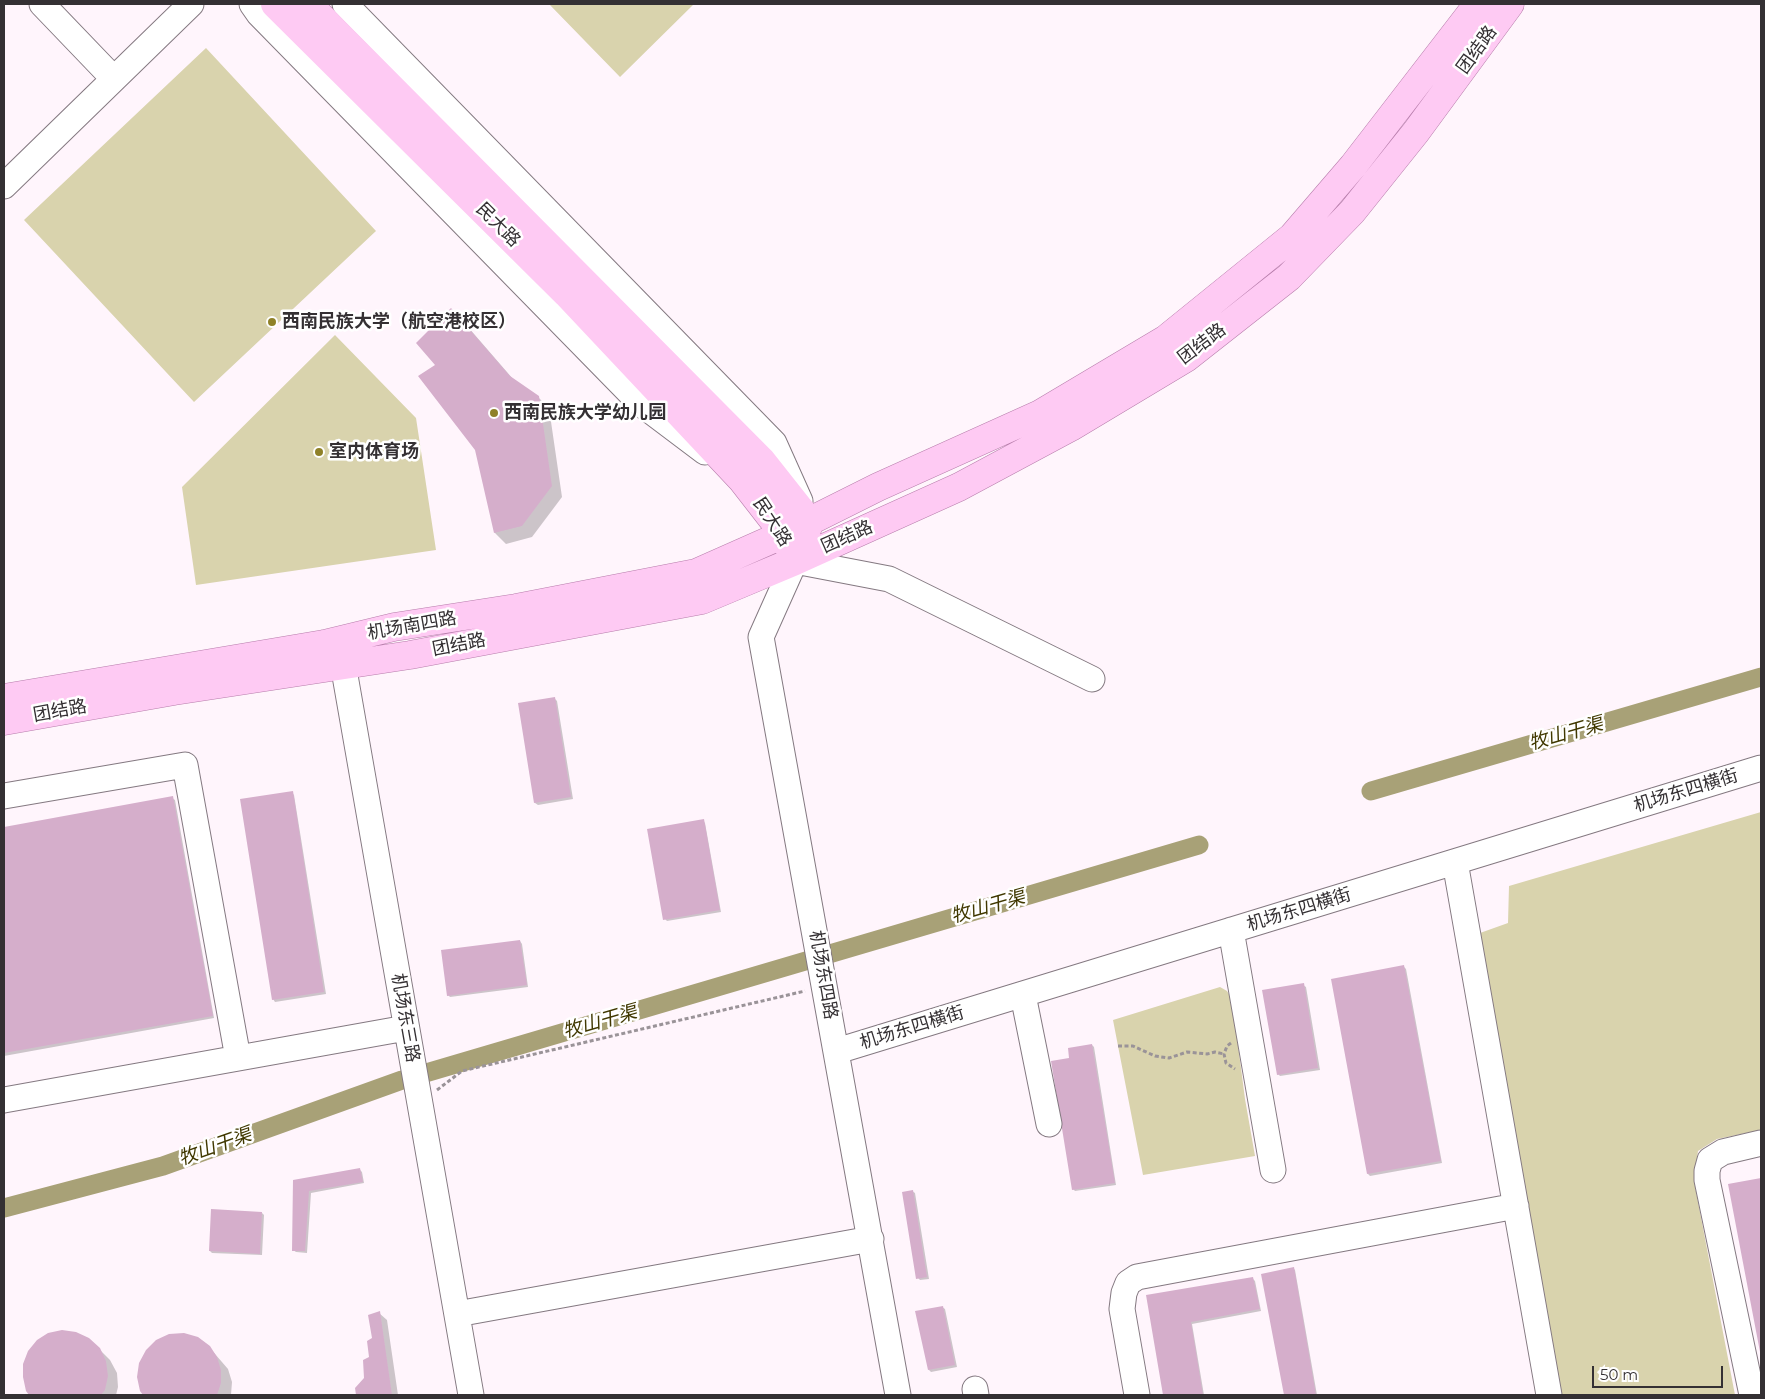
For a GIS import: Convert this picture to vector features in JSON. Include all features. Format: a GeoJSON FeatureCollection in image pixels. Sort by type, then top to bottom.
{"type":"FeatureCollection","features":[{"type":"Feature","properties":{"kind":"main road","name":"民大路"},"geometry":{"type":"LineString","coordinates":[[308,4],[761,460],[810,522],[795,561]]}},
{"type":"Feature","properties":{"kind":"main road","name":"团结路"},"geometry":{"type":"LineString","coordinates":[[810,522],[878,487],[1040,414],[1166,339],[1292,236],[1353,166],[1478,4]]}},
{"type":"Feature","properties":{"kind":"main road","name":"团结路"},"geometry":{"type":"LineString","coordinates":[[4,722],[174,691],[341,653],[410,655],[702,600],[795,561],[959,487],[1071,427],[1186,358],[1289,276],[1352,212],[1416,132],[1510,4]]}},
{"type":"Feature","properties":{"kind":"main road","name":"民大路"},"geometry":{"type":"LineString","coordinates":[[259,6],[567,294],[742,480],[784,534],[795,561]]}},
{"type":"Feature","properties":{"kind":"main road","name":"机场南四路"},"geometry":{"type":"LineString","coordinates":[[4,698],[341,653],[394,627],[516,608],[696,573],[810,522]]}},
{"type":"Feature","properties":{"kind":"street"},"geometry":{"type":"LineString","coordinates":[[42,4],[113,78]]}},
{"type":"Feature","properties":{"kind":"street"},"geometry":{"type":"LineString","coordinates":[[4,186],[191,4]]}},
{"type":"Feature","properties":{"kind":"street"},"geometry":{"type":"LineString","coordinates":[[345,4],[774,443],[810,522]]}},
{"type":"Feature","properties":{"kind":"street"},"geometry":{"type":"LineString","coordinates":[[795,561],[889,579],[1092,679]]}},
{"type":"Feature","properties":{"kind":"street","name":"机场东四路"},"geometry":{"type":"LineString","coordinates":[[795,561],[761,637],[898,1395]]}},
{"type":"Feature","properties":{"kind":"street","name":"机场东三路"},"geometry":{"type":"LineString","coordinates":[[341,653],[471,1395]]}},
{"type":"Feature","properties":{"kind":"street"},"geometry":{"type":"LineString","coordinates":[[4,796],[185,765],[238,1058]]}},
{"type":"Feature","properties":{"kind":"street","name":"机场东四横街"},"geometry":{"type":"LineString","coordinates":[[837,1051],[1761,768]]}},
{"type":"Feature","properties":{"kind":"street"},"geometry":{"type":"LineString","coordinates":[[1455,862],[1549,1395]]}},
{"type":"Feature","properties":{"kind":"street"},"geometry":{"type":"LineString","coordinates":[[1231,930],[1273,1170]]}},
{"type":"Feature","properties":{"kind":"street"},"geometry":{"type":"LineString","coordinates":[[1023,995],[1049,1124]]}},
{"type":"Feature","properties":{"kind":"street"},"geometry":{"type":"LineString","coordinates":[[4,1100],[406,1028]]}},
{"type":"Feature","properties":{"kind":"street"},"geometry":{"type":"LineString","coordinates":[[1752,1395],[1706,1171],[1710,1160],[1723,1152],[1761,1143]]}},
{"type":"Feature","properties":{"kind":"street"},"geometry":{"type":"LineString","coordinates":[[1137,1395],[1122,1309],[1124,1293],[1128,1283],[1137,1277],[1516,1206]]}},
{"type":"Feature","properties":{"kind":"street"},"geometry":{"type":"LineString","coordinates":[[457,1314],[871,1239]]}},
{"type":"Feature","properties":{"kind":"path"},"geometry":{"type":"LineString","coordinates":[[421,1102],[462,1070],[824,985]]}},
{"type":"Feature","properties":{"kind":"path"},"geometry":{"type":"LineString","coordinates":[[1118,1046],[1132,1046],[1155,1056],[1169,1058],[1188,1052],[1224,1054]]}},
{"type":"Feature","properties":{"kind":"shaded area"},"geometry":{"type":"Polygon","coordinates":[[[549,4],[694,4],[620,77],[549,4]]]}},
{"type":"Feature","properties":{"kind":"shaded area"},"geometry":{"type":"Polygon","coordinates":[[[206,48],[376,231],[194,402],[24,220],[206,48]]]}},
{"type":"Feature","properties":{"kind":"shaded area","name":"室内体育场"},"geometry":{"type":"Polygon","coordinates":[[[335,335],[416,418],[436,550],[196,585],[182,487],[335,335]]]}},
{"type":"Feature","properties":{"kind":"shaded area"},"geometry":{"type":"Polygon","coordinates":[[[1761,812],[1761,1130],[1717,1139],[1698,1151],[1694,1181],[1735,1395],[1561,1395],[1480,933],[1508,923],[1509,886],[1761,812]]]}},
{"type":"Feature","properties":{"kind":"shaded area"},"geometry":{"type":"Polygon","coordinates":[[[1220,987],[1227,991],[1232,999],[1245,1099],[1255,1156],[1143,1175],[1113,1020],[1220,987]]]}},
{"type":"Feature","properties":{"kind":"building","name":"西南民族大学幼儿园"},"geometry":{"type":"Polygon","coordinates":[[[451,308],[510,376],[539,396],[552,486],[522,526],[494,533],[475,450],[418,376],[435,365],[416,343],[451,308]]]}},
{"type":"Feature","properties":{"kind":"building"},"geometry":{"type":"Polygon","coordinates":[[[555,697],[571,797],[534,803],[518,703],[555,697]]]}},
{"type":"Feature","properties":{"kind":"building"},"geometry":{"type":"Polygon","coordinates":[[[293,791],[324,992],[272,1000],[240,799],[293,791]]]}},
{"type":"Feature","properties":{"kind":"building"},"geometry":{"type":"Polygon","coordinates":[[[173,796],[213,1016],[4,1053],[4,827],[173,796]]]}},
{"type":"Feature","properties":{"kind":"building"},"geometry":{"type":"Polygon","coordinates":[[[704,819],[720,910],[663,920],[647,829],[704,819]]]}},
{"type":"Feature","properties":{"kind":"building"},"geometry":{"type":"Polygon","coordinates":[[[520,940],[527,985],[447,996],[441,950],[520,940]]]}},
{"type":"Feature","properties":{"kind":"building"},"geometry":{"type":"Polygon","coordinates":[[[1404,965],[1441,1161],[1367,1174],[1331,979],[1404,965]]]}},
{"type":"Feature","properties":{"kind":"building"},"geometry":{"type":"Polygon","coordinates":[[[1304,983],[1318,1068],[1277,1075],[1262,990],[1304,983]]]}},
{"type":"Feature","properties":{"kind":"building"},"geometry":{"type":"Polygon","coordinates":[[[1092,1044],[1115,1183],[1072,1190],[1051,1061],[1069,1058],[1068,1048],[1092,1044]]]}},
{"type":"Feature","properties":{"kind":"building"},"geometry":{"type":"Polygon","coordinates":[[[360,1168],[363,1182],[309,1191],[305,1251],[292,1251],[293,1180],[360,1168]]]}},
{"type":"Feature","properties":{"kind":"building"},"geometry":{"type":"Polygon","coordinates":[[[1761,1178],[1761,1351],[1760,1352],[1728,1184],[1761,1178]]]}},
{"type":"Feature","properties":{"kind":"building"},"geometry":{"type":"Polygon","coordinates":[[[913,1190],[927,1277],[916,1279],[902,1192],[913,1190]]]}},
{"type":"Feature","properties":{"kind":"building"},"geometry":{"type":"Polygon","coordinates":[[[211,1209],[262,1212],[260,1254],[209,1251],[211,1209]]]}},
{"type":"Feature","properties":{"kind":"building"},"geometry":{"type":"Polygon","coordinates":[[[1294,1267],[1316,1395],[1284,1395],[1261,1274],[1294,1267]]]}},
{"type":"Feature","properties":{"kind":"building"},"geometry":{"type":"Polygon","coordinates":[[[1253,1277],[1260,1309],[1191,1322],[1203,1395],[1163,1395],[1146,1295],[1253,1277]]]}},
{"type":"Feature","properties":{"kind":"building"},"geometry":{"type":"Polygon","coordinates":[[[943,1306],[955,1365],[928,1370],[915,1311],[943,1306]]]}},
{"type":"Feature","properties":{"kind":"building"},"geometry":{"type":"Polygon","coordinates":[[[380,1311],[392,1395],[356,1395],[355,1388],[364,1378],[363,1360],[369,1357],[367,1341],[372,1338],[368,1315],[380,1311]]]}},
{"type":"Feature","properties":{"kind":"building"},"geometry":{"type":"Polygon","coordinates":[[[62,1330],[76,1332],[89,1338],[100,1348],[106,1361],[108,1376],[105,1390],[101,1395],[29,1395],[26,1391],[23,1364],[28,1351],[37,1340],[48,1333],[62,1330]]]}},
{"type":"Feature","properties":{"kind":"building"},"geometry":{"type":"Polygon","coordinates":[[[184,1333],[198,1337],[210,1346],[217,1357],[221,1370],[221,1383],[217,1395],[143,1395],[140,1391],[137,1377],[139,1363],[146,1350],[156,1340],[169,1334],[184,1333]]]}},
{"type":"Feature","properties":{"kind":"waterway","name":"牧山干渠"},"geometry":{"type":"LineString","coordinates":[[1371,791],[1761,677]]}},
{"type":"Feature","properties":{"kind":"waterway","name":"牧山干渠"},"geometry":{"type":"LineString","coordinates":[[4,1208],[163,1166],[402,1080],[1199,845]]}},
{"type":"Feature","properties":{"kind":"place","name":"西南民族大学（航空港校区）"},"geometry":{"type":"Point","coordinates":[272,322]}},
{"type":"Feature","properties":{"kind":"place","name":"西南民族大学幼儿园"},"geometry":{"type":"Point","coordinates":[494,413]}},
{"type":"Feature","properties":{"kind":"place","name":"室内体育场"},"geometry":{"type":"Point","coordinates":[319,452]}}]}
